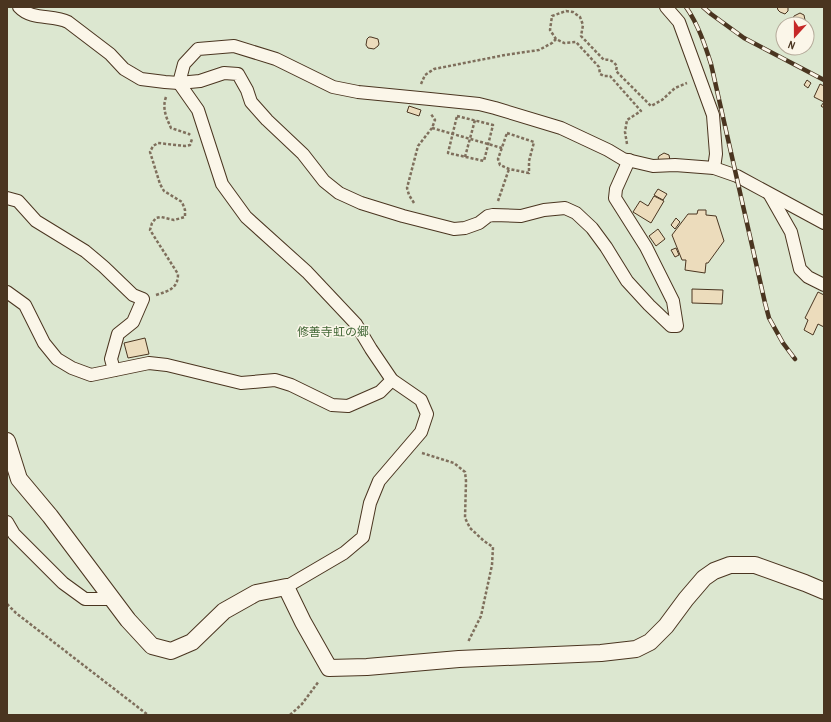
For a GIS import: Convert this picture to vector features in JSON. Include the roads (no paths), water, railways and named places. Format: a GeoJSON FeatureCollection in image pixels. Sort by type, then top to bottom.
{"type":"FeatureCollection","features":[{"type":"Feature","properties":{"kind":"street"},"geometry":{"type":"LineString","coordinates":[[19,7],[23,11],[32,15],[62,19],[68,22],[110,54],[124,69],[141,78],[165,82],[179,82],[200,81],[224,73],[238,74],[247,90],[251,102],[267,120],[303,154],[324,181],[339,193],[361,203],[403,216],[454,228],[465,228],[479,223],[488,216],[493,215],[521,216],[544,210],[565,208],[576,213],[592,228],[606,247],[627,281],[671,326],[677,326],[673,301],[646,247],[615,198],[616,189],[629,160]]}},
{"type":"Feature","properties":{"kind":"street"},"geometry":{"type":"LineString","coordinates":[[666,7],[679,22],[713,115],[716,154],[714,168]]}},
{"type":"Feature","properties":{"kind":"street"},"geometry":{"type":"LineString","coordinates":[[7,441],[19,479],[50,516],[128,620],[152,646],[171,651],[192,642],[224,611],[256,593],[286,587],[344,553],[363,537],[370,503],[379,481],[421,432],[427,414],[421,400],[392,380],[356,324],[307,272],[246,217],[222,184],[198,110],[179,82],[184,64],[198,49],[234,46],[276,59],[333,87],[358,92],[479,104],[561,128],[608,150],[623,159],[653,166],[675,165],[714,168],[737,176],[824,223]]}},
{"type":"Feature","properties":{"kind":"street"},"geometry":{"type":"LineString","coordinates":[[770,195],[791,232],[800,269],[808,277],[824,285]]}},
{"type":"Feature","properties":{"kind":"street"},"geometry":{"type":"LineString","coordinates":[[7,198],[18,201],[36,221],[85,251],[134,295],[143,299],[134,322],[118,334],[111,359],[114,370]]}},
{"type":"Feature","properties":{"kind":"street"},"geometry":{"type":"LineString","coordinates":[[7,292],[25,305],[44,343],[57,359],[72,368],[91,375],[149,363],[167,365],[241,383],[274,380],[291,385],[332,405],[348,406],[380,392],[392,380]]}},
{"type":"Feature","properties":{"kind":"street"},"geometry":{"type":"LineString","coordinates":[[7,522],[14,534],[63,583],[85,599],[111,598]]}},
{"type":"Feature","properties":{"kind":"street"},"geometry":{"type":"LineString","coordinates":[[286,587],[303,622],[329,668],[367,667],[459,659],[601,653],[636,649],[650,642],[666,626],[704,578],[714,571],[730,565],[755,565],[824,590]]}},
{"type":"Feature","properties":{"kind":"railway"},"geometry":{"type":"LineString","coordinates":[[686,7],[698,27],[711,64],[769,318],[783,343],[795,359]]}},
{"type":"Feature","properties":{"kind":"railway"},"geometry":{"type":"LineString","coordinates":[[703,7],[744,38],[824,80]]}},
{"type":"Feature","properties":{"kind":"park label","name":"修善寺虹の郷"},"geometry":{"type":"Point","coordinates":[333,332]}}]}
